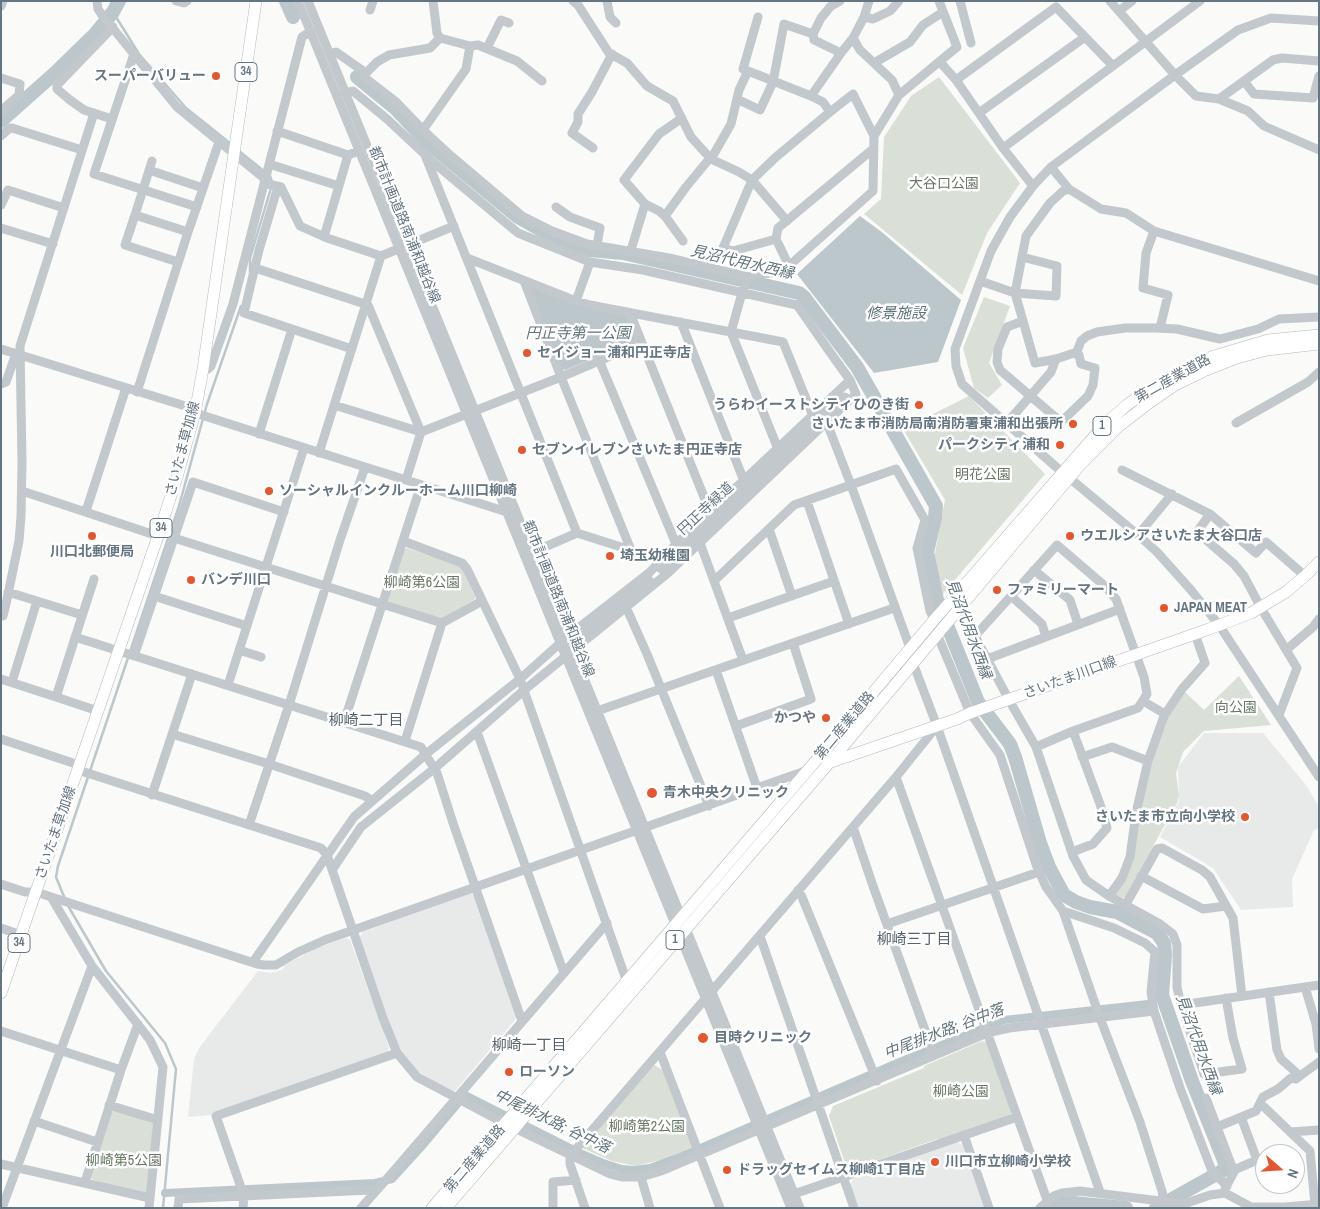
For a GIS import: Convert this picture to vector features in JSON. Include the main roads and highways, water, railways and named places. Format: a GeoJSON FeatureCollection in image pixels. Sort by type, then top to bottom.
{"type":"FeatureCollection","features":[{"type":"Feature","properties":{"kind":"main road","name":"さいたま草加線"},"geometry":{"type":"LineString","coordinates":[[1,993],[36,892],[84,771],[98,711],[158,536],[195,411],[203,369],[256,1]]}},
{"type":"Feature","properties":{"kind":"main road","name":"第二産業道路"},"geometry":{"type":"LineString","coordinates":[[446,1208],[594,1018],[681,926],[829,762],[913,664],[944,619],[1066,475],[1105,424],[1128,404],[1153,387],[1192,366],[1222,353],[1268,340],[1319,334]]}},
{"type":"Feature","properties":{"kind":"main road","name":"第二産業道路"},"geometry":{"type":"LineString","coordinates":[[1066,475],[1118,427],[1175,385],[1237,358],[1267,350],[1319,344]]}},
{"type":"Feature","properties":{"kind":"main road","name":"さいたま川口線"},"geometry":{"type":"LineString","coordinates":[[808,770],[1219,626],[1261,608],[1286,592],[1318,564]]}},
{"type":"Feature","properties":{"kind":"main road","name":"第二産業道路"},"geometry":{"type":"LineString","coordinates":[[432,1208],[513,1122],[681,926],[910,648],[944,619]]}},
{"type":"Feature","properties":{"kind":"water","name":"修景施設"},"geometry":{"type":"Polygon","coordinates":[[[860,216],[883,233],[961,300],[938,362],[874,373],[797,274],[860,216]]]}},
{"type":"Feature","properties":{"kind":"water","name":"円正寺第一公園"},"geometry":{"type":"Polygon","coordinates":[[[531,287],[624,315],[627,317],[636,339],[635,341],[565,370],[561,369],[529,289],[531,287]]]}},
{"type":"Feature","properties":{"kind":"waterway"},"geometry":{"type":"LineString","coordinates":[[1,121],[95,34],[113,12],[119,1]]}},
{"type":"Feature","properties":{"kind":"waterway","name":"見沼代用水西縁"},"geometry":{"type":"LineString","coordinates":[[286,1],[293,17]]}},
{"type":"Feature","properties":{"kind":"waterway"},"geometry":{"type":"LineString","coordinates":[[113,12],[139,54],[186,108],[231,144]]}},
{"type":"Feature","properties":{"kind":"waterway","name":"見沼代用水西縁"},"geometry":{"type":"LineString","coordinates":[[357,77],[395,108],[426,141],[518,217],[548,234],[590,250],[623,253],[799,293],[857,367],[936,506],[927,552],[937,600],[978,702],[1010,744],[1049,867],[1064,895],[1090,907],[1117,912],[1157,933],[1164,943],[1162,995],[1225,1167],[1222,1171],[1156,1208]]}},
{"type":"Feature","properties":{"kind":"waterway"},"geometry":{"type":"LineString","coordinates":[[239,151],[270,176],[272,182]]}},
{"type":"Feature","properties":{"kind":"waterway"},"geometry":{"type":"LineString","coordinates":[[250,272],[250,258],[271,188]]}},
{"type":"Feature","properties":{"kind":"waterway"},"geometry":{"type":"LineString","coordinates":[[90,771],[179,506],[207,404],[241,306]]}},
{"type":"Feature","properties":{"kind":"waterway"},"geometry":{"type":"LineString","coordinates":[[65,899],[56,877],[58,866],[88,777]]}},
{"type":"Feature","properties":{"kind":"waterway"},"geometry":{"type":"LineString","coordinates":[[67,904],[106,971],[165,1043],[176,1069],[163,1208]]}},
{"type":"Feature","properties":{"kind":"waterway","name":"中尾排水路; 谷中落"},"geometry":{"type":"LineString","coordinates":[[165,1193],[375,1183],[392,1179],[465,1095],[603,1163],[622,1169],[650,1168],[680,1157],[902,1061],[1004,1020],[1148,1004]]}},
{"type":"Feature","properties":{"kind":"waterway","name":"見沼代用水西縁"},"geometry":{"type":"LineString","coordinates":[[1055,1208],[1062,1204],[1073,1203],[1126,1208]]}},
{"type":"Feature","properties":{"kind":"place","name":"スーパーバリュー"},"geometry":{"type":"Point","coordinates":[216,76]}},
{"type":"Feature","properties":{"kind":"place","name":"セイジョー浦和円正寺店"},"geometry":{"type":"Point","coordinates":[527,353]}},
{"type":"Feature","properties":{"kind":"place","name":"うらわイーストシティひのき街"},"geometry":{"type":"Point","coordinates":[919,405]}},
{"type":"Feature","properties":{"kind":"place","name":"さいたま市消防局南消防署東浦和出張所"},"geometry":{"type":"Point","coordinates":[1073,424]}},
{"type":"Feature","properties":{"kind":"place","name":"パークシティ浦和"},"geometry":{"type":"Point","coordinates":[1060,445]}},
{"type":"Feature","properties":{"kind":"place","name":"セブンイレブンさいたま円正寺店"},"geometry":{"type":"Point","coordinates":[522,450]}},
{"type":"Feature","properties":{"kind":"place","name":"ソーシャルインクルーホーム川口柳崎"},"geometry":{"type":"Point","coordinates":[269,491]}},
{"type":"Feature","properties":{"kind":"place","name":"川口北郵便局"},"geometry":{"type":"Point","coordinates":[92,536]}},
{"type":"Feature","properties":{"kind":"place","name":"ウエルシアさいたま大谷口店"},"geometry":{"type":"Point","coordinates":[1070,536]}},
{"type":"Feature","properties":{"kind":"place","name":"埼玉幼稚園"},"geometry":{"type":"Point","coordinates":[610,556]}},
{"type":"Feature","properties":{"kind":"place","name":"バンデ川口"},"geometry":{"type":"Point","coordinates":[191,580]}},
{"type":"Feature","properties":{"kind":"place","name":"ファミリーマート"},"geometry":{"type":"Point","coordinates":[997,590]}},
{"type":"Feature","properties":{"kind":"place","name":"JAPAN MEAT"},"geometry":{"type":"Point","coordinates":[1164,608]}},
{"type":"Feature","properties":{"kind":"place","name":"かつや"},"geometry":{"type":"Point","coordinates":[826,718]}},
{"type":"Feature","properties":{"kind":"place","name":"青木中央クリニック"},"geometry":{"type":"Point","coordinates":[652,793]}},
{"type":"Feature","properties":{"kind":"place","name":"さいたま市立向小学校"},"geometry":{"type":"Point","coordinates":[1245,817]}},
{"type":"Feature","properties":{"kind":"place","name":"目時クリニック"},"geometry":{"type":"Point","coordinates":[703,1038]}},
{"type":"Feature","properties":{"kind":"place","name":"ローソン"},"geometry":{"type":"Point","coordinates":[509,1072]}},
{"type":"Feature","properties":{"kind":"place","name":"川口市立柳崎小学校"},"geometry":{"type":"Point","coordinates":[935,1162]}},
{"type":"Feature","properties":{"kind":"place","name":"ドラッグセイムス柳崎1丁目店"},"geometry":{"type":"Point","coordinates":[727,1170]}},
{"type":"Feature","properties":{"kind":"district","name":"柳崎二丁目"},"geometry":{"type":"Point","coordinates":[366,721]}},
{"type":"Feature","properties":{"kind":"district","name":"柳崎三丁目"},"geometry":{"type":"Point","coordinates":[914,940]}},
{"type":"Feature","properties":{"kind":"district","name":"柳崎一丁目"},"geometry":{"type":"Point","coordinates":[529,1046]}},
{"type":"Feature","properties":{"kind":"park label","name":"大谷口公園"},"geometry":{"type":"Point","coordinates":[944,184]}},
{"type":"Feature","properties":{"kind":"park label","name":"明花公園"},"geometry":{"type":"Point","coordinates":[983,475]}},
{"type":"Feature","properties":{"kind":"park label","name":"柳崎第6公園"},"geometry":{"type":"Point","coordinates":[422,583]}},
{"type":"Feature","properties":{"kind":"park label","name":"向公園"},"geometry":{"type":"Point","coordinates":[1236,708]}},
{"type":"Feature","properties":{"kind":"park label","name":"柳崎公園"},"geometry":{"type":"Point","coordinates":[961,1092]}},
{"type":"Feature","properties":{"kind":"park label","name":"柳崎第2公園"},"geometry":{"type":"Point","coordinates":[647,1127]}},
{"type":"Feature","properties":{"kind":"park label","name":"柳崎第5公園"},"geometry":{"type":"Point","coordinates":[124,1161]}}]}
